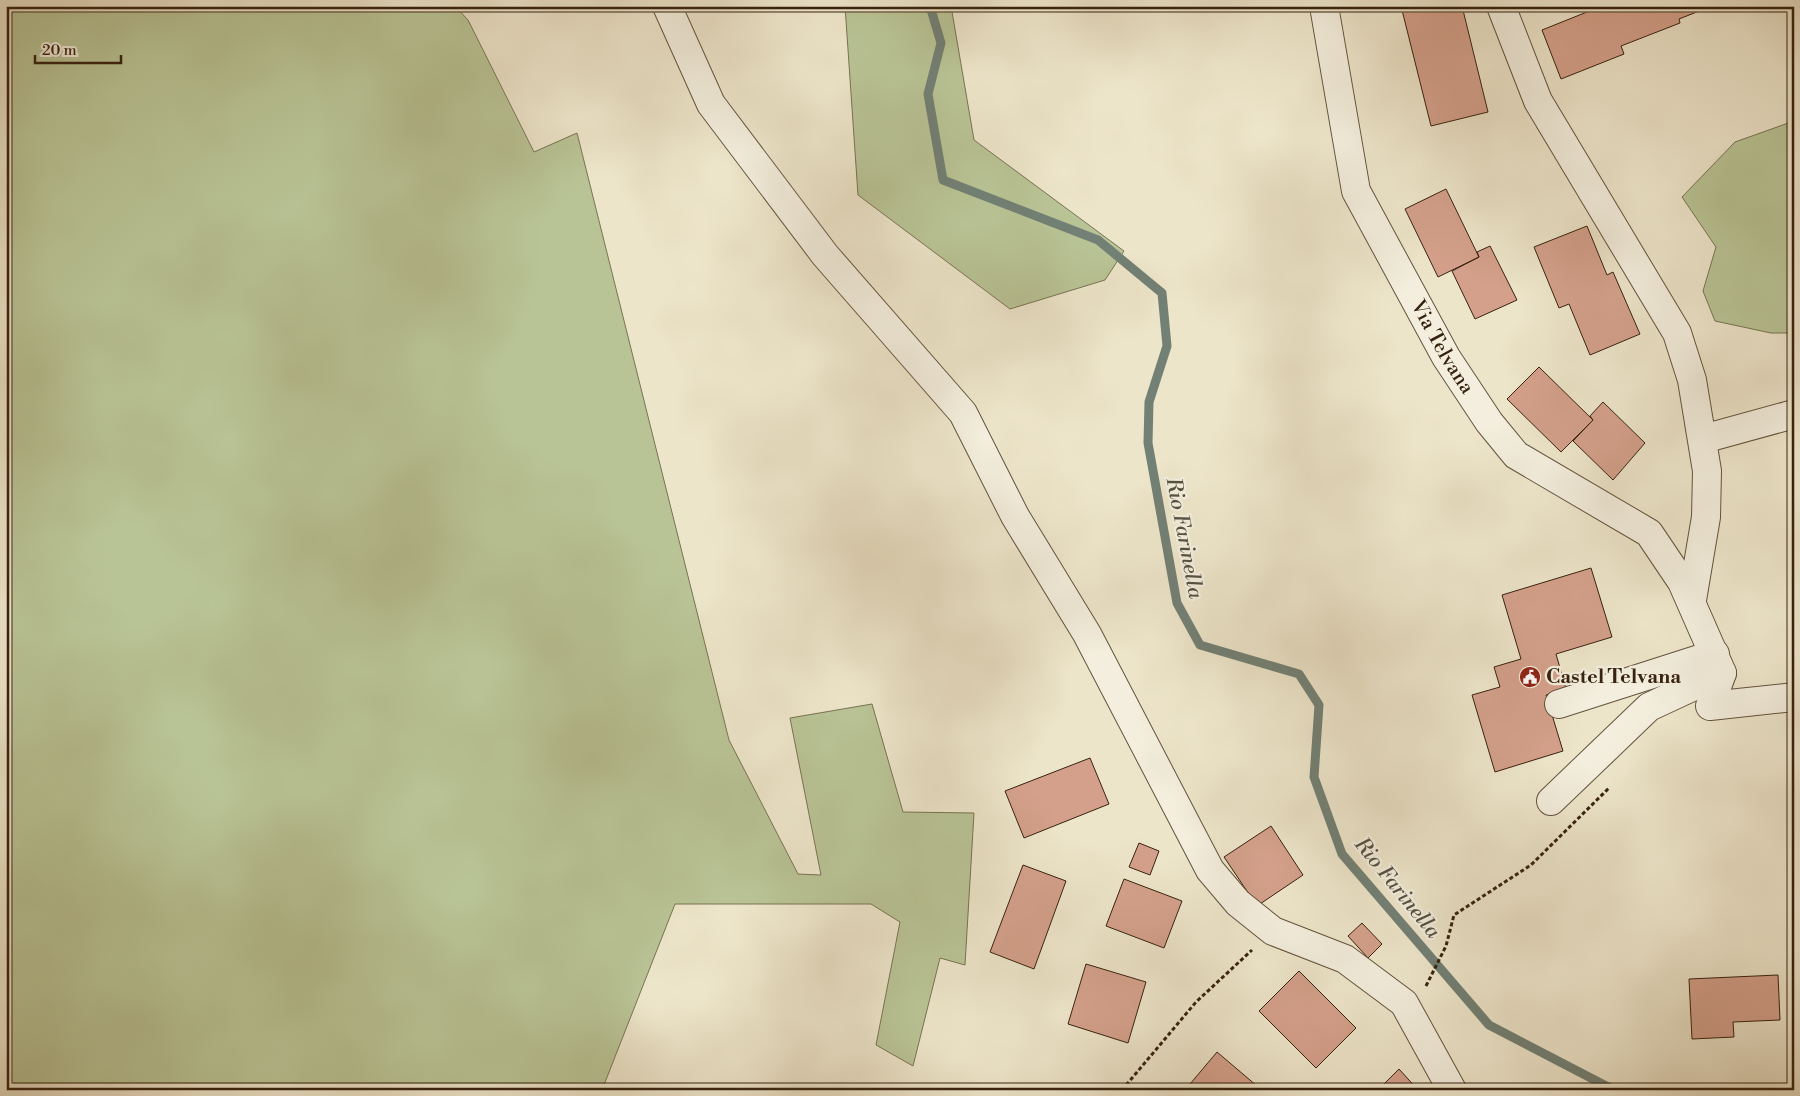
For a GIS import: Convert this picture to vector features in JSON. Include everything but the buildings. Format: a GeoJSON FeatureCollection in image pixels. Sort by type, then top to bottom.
{"type":"FeatureCollection","features":[{"type":"Feature","properties":{"kind":"street"},"geometry":{"type":"LineString","coordinates":[[668,6],[711,104],[825,255],[962,413],[1015,516],[1087,634],[1210,870],[1238,903],[1273,931],[1345,959],[1404,1003],[1452,1090]]}},
{"type":"Feature","properties":{"kind":"street","name":"Via Telvana"},"geometry":{"type":"LineString","coordinates":[[1324,6],[1356,191],[1446,357],[1489,422],[1516,455],[1649,532],[1692,600],[1718,663]]}},
{"type":"Feature","properties":{"kind":"street"},"geometry":{"type":"LineString","coordinates":[[1501,6],[1538,101],[1677,333],[1692,380],[1707,471],[1706,517],[1692,600]]}},
{"type":"Feature","properties":{"kind":"street"},"geometry":{"type":"LineString","coordinates":[[1703,439],[1794,414]]}},
{"type":"Feature","properties":{"kind":"street"},"geometry":{"type":"LineString","coordinates":[[1718,663],[1710,706],[1794,697]]}},
{"type":"Feature","properties":{"kind":"street"},"geometry":{"type":"LineString","coordinates":[[1559,704],[1718,663]]}},
{"type":"Feature","properties":{"kind":"street"},"geometry":{"type":"LineString","coordinates":[[1551,801],[1649,707],[1718,663]]}},
{"type":"Feature","properties":{"kind":"path"},"geometry":{"type":"LineString","coordinates":[[1428,984],[1446,946],[1454,915],[1531,865],[1611,786]]}},
{"type":"Feature","properties":{"kind":"path"},"geometry":{"type":"LineString","coordinates":[[1122,1090],[1196,1002],[1273,931]]}},
{"type":"Feature","properties":{"kind":"green space"},"geometry":{"type":"Polygon","coordinates":[[[6,6],[455,6],[468,20],[534,152],[577,133],[729,740],[798,874],[821,875],[790,718],[872,704],[903,812],[974,813],[965,965],[940,958],[913,1066],[876,1045],[900,922],[871,904],[675,904],[602,1090],[6,1090],[6,6]]]}},
{"type":"Feature","properties":{"kind":"green space"},"geometry":{"type":"Polygon","coordinates":[[[845,6],[951,6],[974,140],[1124,251],[1105,280],[1010,309],[858,195],[845,6]]]}},
{"type":"Feature","properties":{"kind":"green space"},"geometry":{"type":"Polygon","coordinates":[[[1794,121],[1794,333],[1771,333],[1715,321],[1703,291],[1716,247],[1682,197],[1735,142],[1794,121]]]}},
{"type":"Feature","properties":{"kind":"waterway","name":"Rio Farinella"},"geometry":{"type":"LineString","coordinates":[[930,6],[941,43],[928,94],[943,180],[1098,240],[1162,293],[1167,346],[1149,402],[1148,443],[1177,603],[1200,645],[1299,674],[1319,705],[1314,777],[1342,854],[1489,1025],[1614,1090]]}},
{"type":"Feature","properties":{"kind":"place","name":"Castel Telvana"},"geometry":{"type":"Point","coordinates":[1530,677]}}]}
